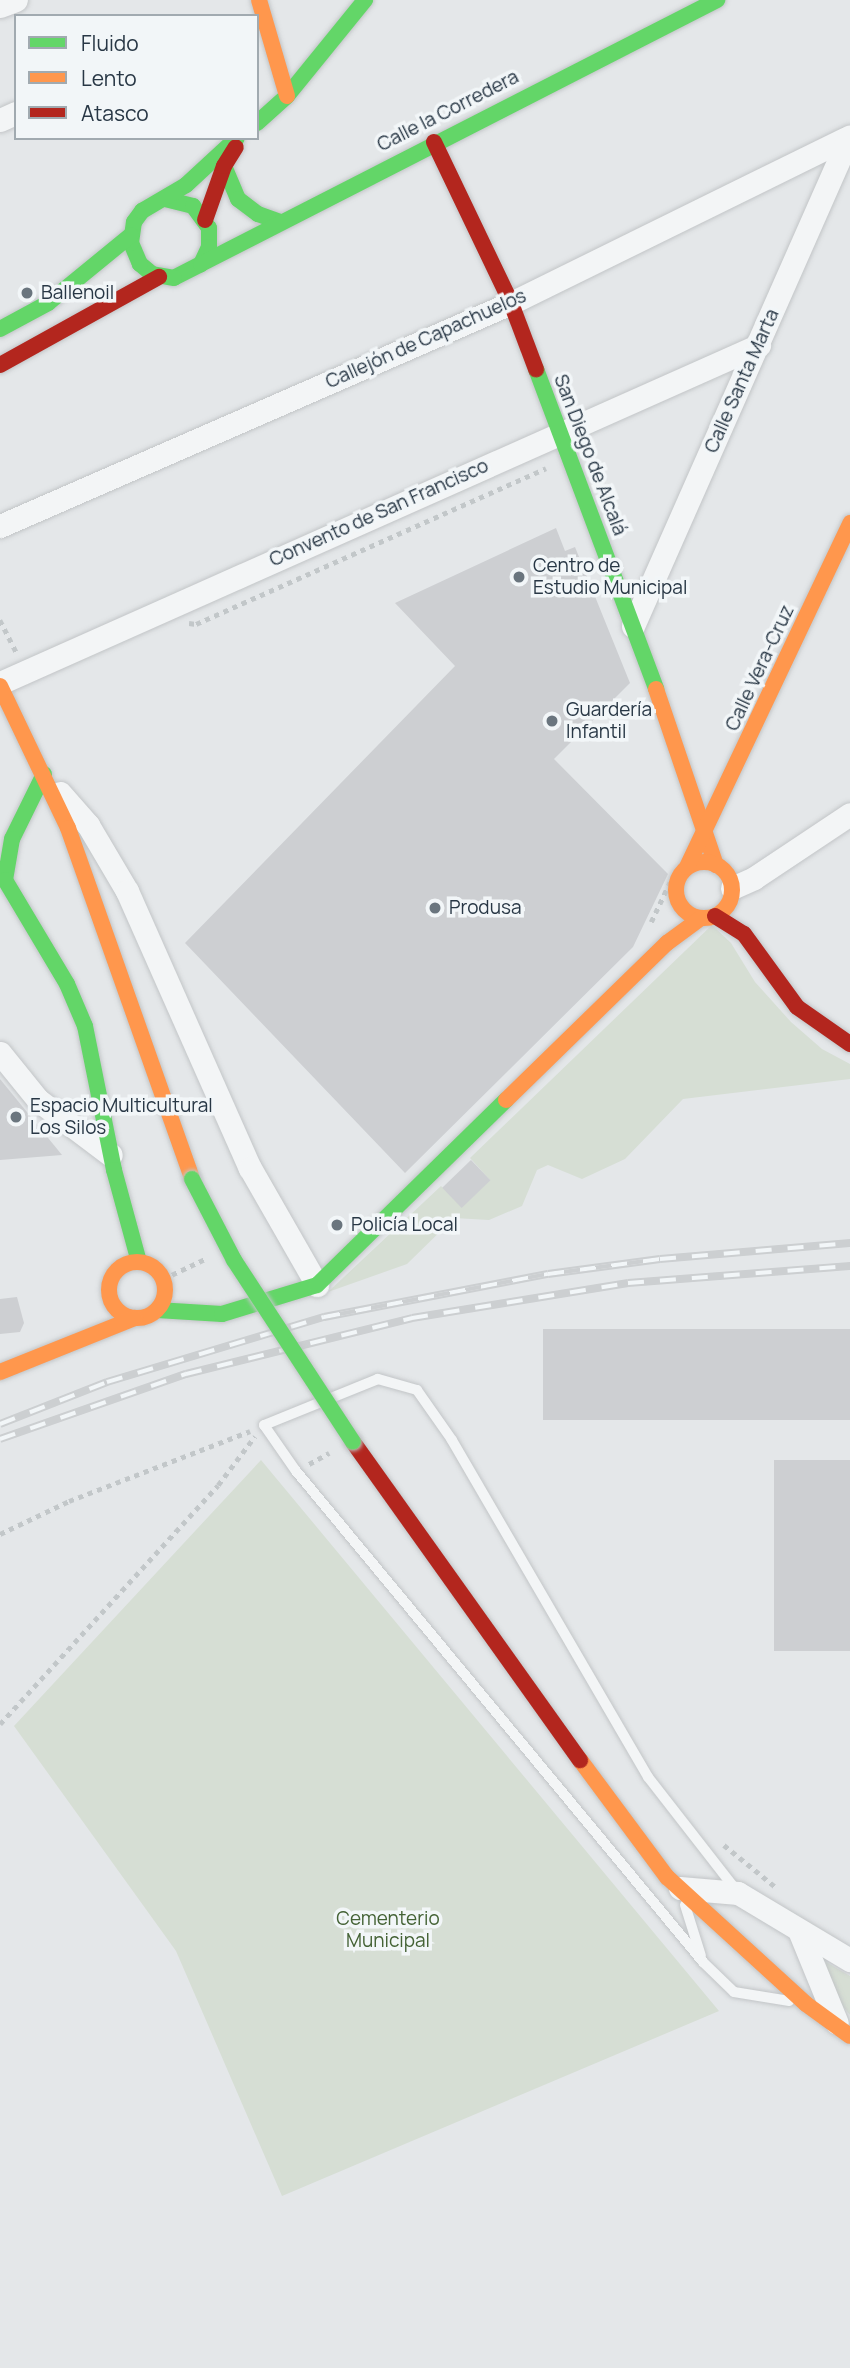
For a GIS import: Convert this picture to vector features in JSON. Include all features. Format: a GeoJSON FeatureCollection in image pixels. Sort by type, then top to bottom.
{"type":"FeatureCollection","features":[{"type":"Feature","properties":{"kind":"street"},"geometry":{"type":"LineString","coordinates":[[0,6],[16,0]]}},
{"type":"Feature","properties":{"kind":"street"},"geometry":{"type":"LineString","coordinates":[[259,0],[287,96]]}},
{"type":"Feature","properties":{"kind":"street"},"geometry":{"type":"LineString","coordinates":[[259,121],[287,96],[311,51],[365,0]]}},
{"type":"Feature","properties":{"kind":"street","name":"Calle la Corredera"},"geometry":{"type":"LineString","coordinates":[[201,264],[433,142],[717,0]]}},
{"type":"Feature","properties":{"kind":"street"},"geometry":{"type":"LineString","coordinates":[[265,16],[285,31]]}},
{"type":"Feature","properties":{"kind":"street","name":"Callejón de Capachuelos"},"geometry":{"type":"LineString","coordinates":[[0,526],[511,303],[847,137]]}},
{"type":"Feature","properties":{"kind":"street","name":"Calle Santa Marta"},"geometry":{"type":"LineString","coordinates":[[633,626],[759,345],[847,137]]}},
{"type":"Feature","properties":{"kind":"street"},"geometry":{"type":"LineString","coordinates":[[0,329],[48,303],[131,235],[142,211],[165,199],[238,140]]}},
{"type":"Feature","properties":{"kind":"street"},"geometry":{"type":"LineString","coordinates":[[0,365],[159,277],[182,277],[201,264],[209,247],[206,221],[224,166],[239,140]]}},
{"type":"Feature","properties":{"kind":"street","name":"San Diego de Alcalá"},"geometry":{"type":"LineString","coordinates":[[433,142],[511,303],[633,626],[716,865]]}},
{"type":"Feature","properties":{"kind":"street"},"geometry":{"type":"LineString","coordinates":[[224,166],[238,199],[258,214],[280,222]]}},
{"type":"Feature","properties":{"kind":"street"},"geometry":{"type":"LineString","coordinates":[[165,199],[188,203],[206,221],[280,222]]}},
{"type":"Feature","properties":{"kind":"street"},"geometry":{"type":"LineString","coordinates":[[131,235],[140,264],[159,277]]}},
{"type":"Feature","properties":{"kind":"street","name":"Convento de San Francisco"},"geometry":{"type":"LineString","coordinates":[[0,684],[759,345]]}},
{"type":"Feature","properties":{"kind":"street","name":"Calle Vera-Cruz"},"geometry":{"type":"LineString","coordinates":[[705,829],[850,523]]}},
{"type":"Feature","properties":{"kind":"street"},"geometry":{"type":"LineString","coordinates":[[0,684],[44,774],[88,881],[192,1179],[228,1248],[348,1444],[506,1661],[680,1888],[806,2004],[845,2033]]}},
{"type":"Feature","properties":{"kind":"street"},"geometry":{"type":"LineString","coordinates":[[44,774],[12,839],[5,880],[67,984],[85,1026],[113,1163],[139,1262]]}},
{"type":"Feature","properties":{"kind":"street"},"geometry":{"type":"LineString","coordinates":[[44,774],[88,825],[127,891],[250,1168],[317,1285]]}},
{"type":"Feature","properties":{"kind":"street"},"geometry":{"type":"LineString","coordinates":[[0,1372],[157,1310],[222,1314],[317,1285],[657,954],[708,917],[731,894],[850,814]]}},
{"type":"Feature","properties":{"kind":"street"},"geometry":{"type":"LineString","coordinates":[[657,954],[664,919],[682,868],[705,829]]}},
{"type":"Feature","properties":{"kind":"street"},"geometry":{"type":"LineString","coordinates":[[682,868],[701,862],[716,865],[727,874],[731,894],[744,926],[744,934]]}},
{"type":"Feature","properties":{"kind":"street"},"geometry":{"type":"LineString","coordinates":[[676,888],[682,908],[744,934],[797,1007],[850,1044]]}},
{"type":"Feature","properties":{"kind":"street"},"geometry":{"type":"LineString","coordinates":[[0,1053],[38,1100],[113,1163],[115,1243],[111,1279],[112,1304],[135,1318]]}},
{"type":"Feature","properties":{"kind":"street"},"geometry":{"type":"LineString","coordinates":[[95,1302],[125,1264],[139,1262],[154,1267],[163,1279],[222,1314]]}},
{"type":"Feature","properties":{"kind":"street"},"geometry":{"type":"LineString","coordinates":[[157,1310],[165,1296],[163,1279]]}},
{"type":"Feature","properties":{"kind":"street"},"geometry":{"type":"LineString","coordinates":[[54,1349],[82,1318]]}},
{"type":"Feature","properties":{"kind":"street"},"geometry":{"type":"LineString","coordinates":[[680,1888],[738,1893],[800,1933],[850,1960]]}},
{"type":"Feature","properties":{"kind":"street"},"geometry":{"type":"LineString","coordinates":[[800,1933],[845,2033]]}},
{"type":"Feature","properties":{"kind":"lane"},"geometry":{"type":"LineString","coordinates":[[738,1893],[648,1777],[459,1451],[418,1390],[378,1380],[264,1425],[296,1471],[703,1962],[734,1992],[806,2004]]}},
{"type":"Feature","properties":{"kind":"lane"},"geometry":{"type":"LineString","coordinates":[[680,1888],[703,1962]]}},
{"type":"Feature","properties":{"kind":"path"},"geometry":{"type":"LineString","coordinates":[[514,481],[558,463]]}},
{"type":"Feature","properties":{"kind":"path"},"geometry":{"type":"LineString","coordinates":[[0,620],[24,672]]}},
{"type":"Feature","properties":{"kind":"path"},"geometry":{"type":"LineString","coordinates":[[657,954],[641,941],[682,868]]}},
{"type":"Feature","properties":{"kind":"path"},"geometry":{"type":"LineString","coordinates":[[163,1279],[228,1248]]}},
{"type":"Feature","properties":{"kind":"path"},"geometry":{"type":"LineString","coordinates":[[0,1534],[68,1501],[264,1425]]}},
{"type":"Feature","properties":{"kind":"path"},"geometry":{"type":"LineString","coordinates":[[0,1724],[218,1485],[264,1425]]}},
{"type":"Feature","properties":{"kind":"path"},"geometry":{"type":"LineString","coordinates":[[296,1471],[348,1444]]}},
{"type":"Feature","properties":{"kind":"path"},"geometry":{"type":"LineString","coordinates":[[713,1837],[788,1897]]}},
{"type":"Feature","properties":{"kind":"green space"},"geometry":{"type":"Polygon","coordinates":[[[712,925],[731,943],[755,982],[791,1022],[822,1049],[850,1064],[850,1079],[683,1099],[625,1159],[582,1179],[548,1165],[537,1170],[522,1206],[489,1220],[454,1218],[407,1264],[328,1292],[441,1186],[462,1207],[490,1180],[470,1158],[712,925]]]}},
{"type":"Feature","properties":{"kind":"green space","name":"Cementerio Municipal"},"geometry":{"type":"Polygon","coordinates":[[[261,1460],[719,2011],[282,2196],[176,1951],[14,1726],[261,1460]]]}},
{"type":"Feature","properties":{"kind":"green space"},"geometry":{"type":"Polygon","coordinates":[[[826,1962],[850,1976],[850,2015],[830,1990],[826,1962]]]}},
{"type":"Feature","properties":{"kind":"building","name":"Produsa"},"geometry":{"type":"Polygon","coordinates":[[[556,528],[565,551],[575,547],[630,683],[554,759],[668,874],[633,947],[405,1173],[185,943],[455,666],[395,603],[556,528]]]}},
{"type":"Feature","properties":{"kind":"building","name":"Espacio Multicultural Los Silos"},"geometry":{"type":"Polygon","coordinates":[[[0,1079],[62,1155],[0,1160],[0,1079]]]}},
{"type":"Feature","properties":{"kind":"building"},"geometry":{"type":"Polygon","coordinates":[[[471,1160],[490,1180],[462,1208],[442,1188],[471,1160]]]}},
{"type":"Feature","properties":{"kind":"building"},"geometry":{"type":"Polygon","coordinates":[[[17,1297],[24,1323],[20,1332],[0,1334],[0,1299],[17,1297]]]}},
{"type":"Feature","properties":{"kind":"building"},"geometry":{"type":"Polygon","coordinates":[[[543,1329],[850,1329],[850,1420],[543,1420],[543,1329]]]}},
{"type":"Feature","properties":{"kind":"building"},"geometry":{"type":"Polygon","coordinates":[[[774,1460],[850,1460],[850,1651],[774,1651],[774,1460]]]}},
{"type":"Feature","properties":{"kind":"railway"},"geometry":{"type":"LineString","coordinates":[[0,1424],[107,1382],[324,1317],[548,1274],[660,1259],[850,1243]]}},
{"type":"Feature","properties":{"kind":"railway"},"geometry":{"type":"LineString","coordinates":[[0,1439],[186,1374],[412,1318],[628,1283],[850,1266]]}},
{"type":"Feature","properties":{"kind":"traffic: fast"},"geometry":{"type":"LineString","coordinates":[[259,121],[287,96],[365,0]]}},
{"type":"Feature","properties":{"kind":"traffic: fast"},"geometry":{"type":"LineString","coordinates":[[201,264],[717,0]]}},
{"type":"Feature","properties":{"kind":"traffic: fast"},"geometry":{"type":"LineString","coordinates":[[165,199],[193,206],[209,228],[209,247],[201,264],[174,278],[152,274],[140,264],[131,243],[134,222],[142,211],[186,185],[235,140]]}},
{"type":"Feature","properties":{"kind":"traffic: fast"},"geometry":{"type":"LineString","coordinates":[[224,166],[238,199],[258,214],[280,222]]}},
{"type":"Feature","properties":{"kind":"traffic: fast"},"geometry":{"type":"LineString","coordinates":[[0,329],[48,303],[131,235]]}},
{"type":"Feature","properties":{"kind":"traffic: fast"},"geometry":{"type":"LineString","coordinates":[[536,369],[656,689]]}},
{"type":"Feature","properties":{"kind":"traffic: fast"},"geometry":{"type":"LineString","coordinates":[[44,774],[12,839],[5,880],[67,984],[85,1026],[114,1170],[139,1262]]}},
{"type":"Feature","properties":{"kind":"traffic: fast"},"geometry":{"type":"LineString","coordinates":[[157,1310],[222,1314],[317,1285],[506,1100]]}},
{"type":"Feature","properties":{"kind":"traffic: fast"},"geometry":{"type":"LineString","coordinates":[[192,1179],[234,1260],[353,1442]]}},
{"type":"Feature","properties":{"kind":"traffic: slow"},"geometry":{"type":"LineString","coordinates":[[259,0],[287,96]]}},
{"type":"Feature","properties":{"kind":"traffic: slow"},"geometry":{"type":"LineString","coordinates":[[687,867],[850,523]]}},
{"type":"Feature","properties":{"kind":"traffic: slow"},"geometry":{"type":"LineString","coordinates":[[0,686],[68,828],[192,1179]]}},
{"type":"Feature","properties":{"kind":"traffic: slow"},"geometry":{"type":"LineString","coordinates":[[656,689],[716,865]]}},
{"type":"Feature","properties":{"kind":"traffic: slow"},"geometry":{"type":"LineString","coordinates":[[704,862],[715,864],[724,870],[730,879],[732,890],[730,901],[724,910],[715,916],[704,918],[693,916],[684,910],[678,901],[676,890],[678,879],[684,870],[693,864],[704,862]]}},
{"type":"Feature","properties":{"kind":"traffic: slow"},"geometry":{"type":"LineString","coordinates":[[506,1100],[667,943],[701,918]]}},
{"type":"Feature","properties":{"kind":"traffic: slow"},"geometry":{"type":"LineString","coordinates":[[131,1262],[143,1262],[157,1270],[165,1284],[165,1290],[163,1301],[157,1310],[143,1318],[131,1318],[114,1306],[109,1296],[109,1284],[121,1267],[131,1262]]}},
{"type":"Feature","properties":{"kind":"traffic: slow"},"geometry":{"type":"LineString","coordinates":[[0,1372],[135,1318]]}},
{"type":"Feature","properties":{"kind":"traffic: slow"},"geometry":{"type":"LineString","coordinates":[[580,1760],[667,1877],[806,2004],[850,2036]]}},
{"type":"Feature","properties":{"kind":"traffic: jam"},"geometry":{"type":"LineString","coordinates":[[434,142],[511,303],[536,369]]}},
{"type":"Feature","properties":{"kind":"traffic: jam"},"geometry":{"type":"LineString","coordinates":[[205,220],[224,166],[236,147]]}},
{"type":"Feature","properties":{"kind":"traffic: jam"},"geometry":{"type":"LineString","coordinates":[[0,365],[159,277]]}},
{"type":"Feature","properties":{"kind":"traffic: jam"},"geometry":{"type":"LineString","coordinates":[[715,916],[744,934],[797,1007],[850,1044]]}},
{"type":"Feature","properties":{"kind":"traffic: jam"},"geometry":{"type":"LineString","coordinates":[[353,1442],[580,1760]]}},
{"type":"Feature","properties":{"kind":"place","name":"Ballenoil"},"geometry":{"type":"Point","coordinates":[27,293]}},
{"type":"Feature","properties":{"kind":"place","name":"Centro de Estudio Municipal"},"geometry":{"type":"Point","coordinates":[519,577]}},
{"type":"Feature","properties":{"kind":"place","name":"Guardería Infantil"},"geometry":{"type":"Point","coordinates":[552,721]}},
{"type":"Feature","properties":{"kind":"place","name":"Produsa"},"geometry":{"type":"Point","coordinates":[435,908]}},
{"type":"Feature","properties":{"kind":"place","name":"Espacio Multicultural Los Silos"},"geometry":{"type":"Point","coordinates":[16,1117]}},
{"type":"Feature","properties":{"kind":"place","name":"Policía Local"},"geometry":{"type":"Point","coordinates":[337,1225]}}]}
